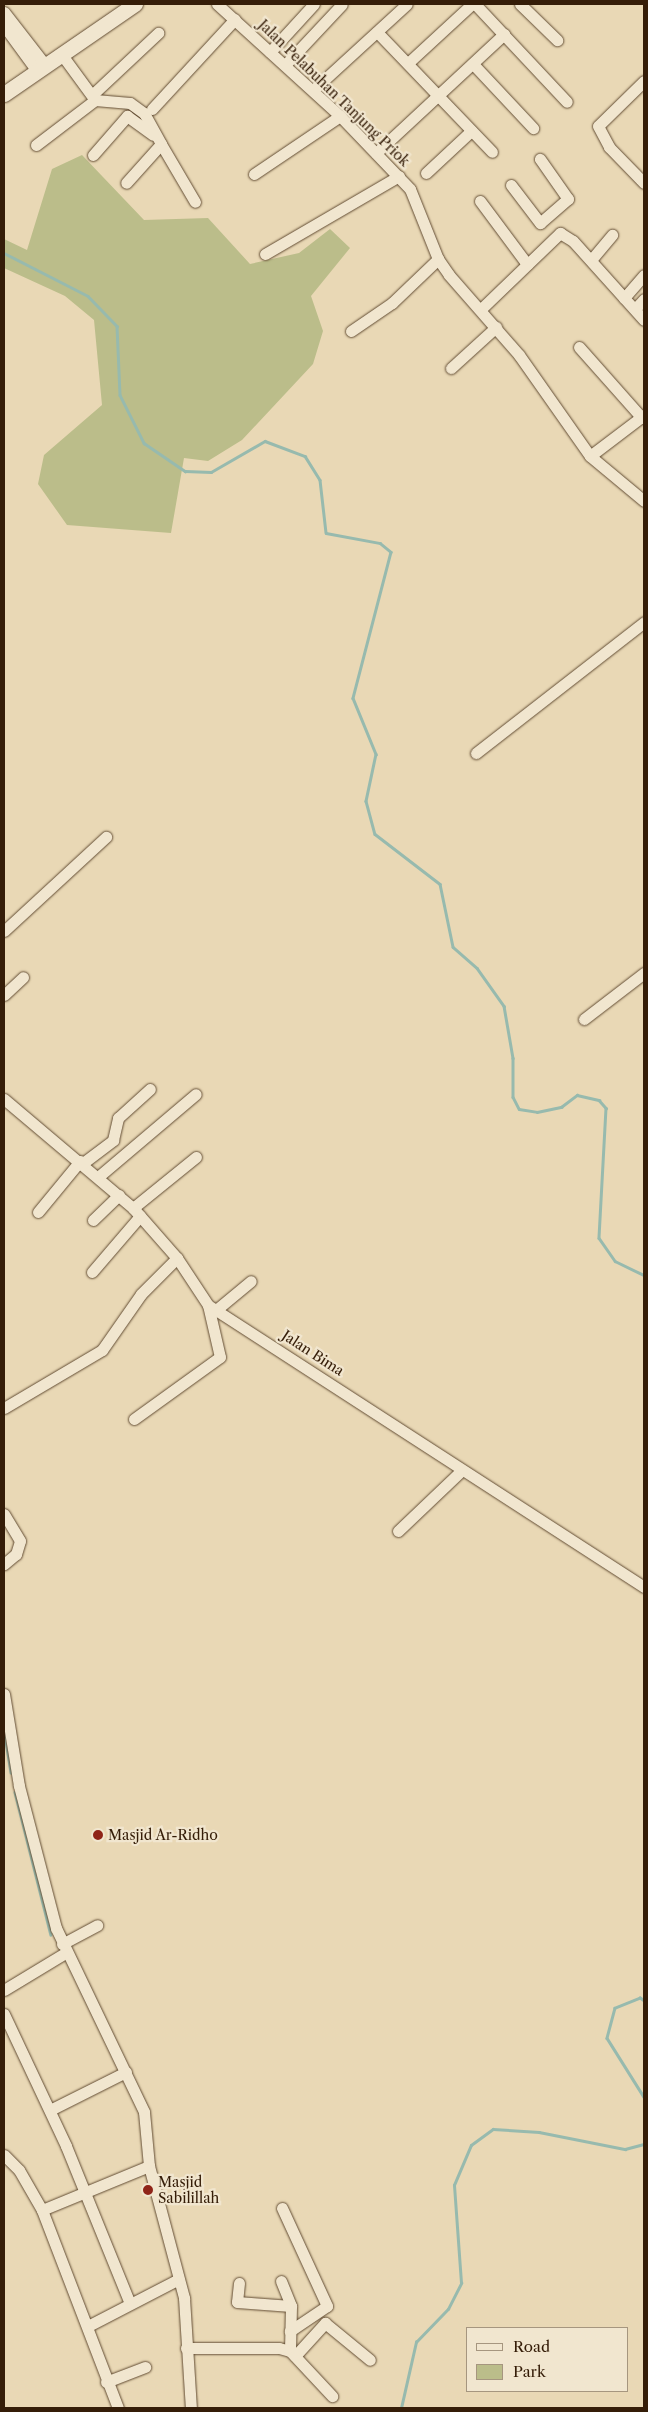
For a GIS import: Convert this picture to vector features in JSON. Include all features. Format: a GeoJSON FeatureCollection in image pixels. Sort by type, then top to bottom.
{"type":"FeatureCollection","features":[{"type":"Feature","properties":{"kind":"main road"},"geometry":{"type":"LineString","coordinates":[[4,94],[135,4]]}},
{"type":"Feature","properties":{"kind":"street","name":"Jalan Pelabuhan Tanjung Priok"},"geometry":{"type":"LineString","coordinates":[[217,4],[313,90],[399,176],[419,205],[438,259],[496,327],[590,456],[644,501]]}},
{"type":"Feature","properties":{"kind":"street"},"geometry":{"type":"LineString","coordinates":[[270,52],[314,4]]}},
{"type":"Feature","properties":{"kind":"street"},"geometry":{"type":"LineString","coordinates":[[285,65],[342,4]]}},
{"type":"Feature","properties":{"kind":"street"},"geometry":{"type":"LineString","coordinates":[[313,90],[407,4]]}},
{"type":"Feature","properties":{"kind":"street"},"geometry":{"type":"LineString","coordinates":[[408,63],[473,4],[504,34],[567,102]]}},
{"type":"Feature","properties":{"kind":"street"},"geometry":{"type":"LineString","coordinates":[[520,4],[556,40]]}},
{"type":"Feature","properties":{"kind":"street"},"geometry":{"type":"LineString","coordinates":[[4,12],[41,69]]}},
{"type":"Feature","properties":{"kind":"street"},"geometry":{"type":"LineString","coordinates":[[152,109],[235,19]]}},
{"type":"Feature","properties":{"kind":"street"},"geometry":{"type":"LineString","coordinates":[[4,26],[41,69]]}},
{"type":"Feature","properties":{"kind":"street"},"geometry":{"type":"LineString","coordinates":[[377,32],[492,152]]}},
{"type":"Feature","properties":{"kind":"street"},"geometry":{"type":"LineString","coordinates":[[36,145],[94,97],[158,33]]}},
{"type":"Feature","properties":{"kind":"street"},"geometry":{"type":"LineString","coordinates":[[376,153],[504,34]]}},
{"type":"Feature","properties":{"kind":"street"},"geometry":{"type":"LineString","coordinates":[[62,55],[94,97],[136,106],[160,142],[195,202]]}},
{"type":"Feature","properties":{"kind":"street"},"geometry":{"type":"LineString","coordinates":[[473,64],[533,128]]}},
{"type":"Feature","properties":{"kind":"street"},"geometry":{"type":"LineString","coordinates":[[644,81],[598,126],[609,147],[644,183]]}},
{"type":"Feature","properties":{"kind":"street"},"geometry":{"type":"LineString","coordinates":[[93,155],[127,116],[160,142]]}},
{"type":"Feature","properties":{"kind":"street"},"geometry":{"type":"LineString","coordinates":[[254,174],[340,116]]}},
{"type":"Feature","properties":{"kind":"street"},"geometry":{"type":"LineString","coordinates":[[426,173],[471,130]]}},
{"type":"Feature","properties":{"kind":"street"},"geometry":{"type":"LineString","coordinates":[[126,183],[160,142]]}},
{"type":"Feature","properties":{"kind":"street"},"geometry":{"type":"LineString","coordinates":[[511,185],[540,223],[547,218],[568,199],[540,159]]}},
{"type":"Feature","properties":{"kind":"street"},"geometry":{"type":"LineString","coordinates":[[265,254],[399,176]]}},
{"type":"Feature","properties":{"kind":"street"},"geometry":{"type":"LineString","coordinates":[[480,201],[527,264]]}},
{"type":"Feature","properties":{"kind":"street"},"geometry":{"type":"LineString","coordinates":[[547,218],[560,233],[591,260],[644,320]]}},
{"type":"Feature","properties":{"kind":"street"},"geometry":{"type":"LineString","coordinates":[[481,309],[560,233]]}},
{"type":"Feature","properties":{"kind":"street"},"geometry":{"type":"LineString","coordinates":[[591,260],[612,235]]}},
{"type":"Feature","properties":{"kind":"street"},"geometry":{"type":"LineString","coordinates":[[351,331],[392,303],[438,259]]}},
{"type":"Feature","properties":{"kind":"street"},"geometry":{"type":"LineString","coordinates":[[624,298],[644,275]]}},
{"type":"Feature","properties":{"kind":"street"},"geometry":{"type":"LineString","coordinates":[[635,309],[644,299]]}},
{"type":"Feature","properties":{"kind":"street"},"geometry":{"type":"LineString","coordinates":[[451,368],[496,327]]}},
{"type":"Feature","properties":{"kind":"street"},"geometry":{"type":"LineString","coordinates":[[579,347],[643,417],[590,456]]}},
{"type":"Feature","properties":{"kind":"street"},"geometry":{"type":"LineString","coordinates":[[476,753],[644,622]]}},
{"type":"Feature","properties":{"kind":"street"},"geometry":{"type":"LineString","coordinates":[[4,931],[106,837]]}},
{"type":"Feature","properties":{"kind":"street"},"geometry":{"type":"LineString","coordinates":[[584,1019],[644,973]]}},
{"type":"Feature","properties":{"kind":"street"},"geometry":{"type":"LineString","coordinates":[[4,995],[23,977]]}},
{"type":"Feature","properties":{"kind":"street"},"geometry":{"type":"LineString","coordinates":[[38,1212],[82,1162],[113,1140],[118,1118],[150,1089]]}},
{"type":"Feature","properties":{"kind":"street"},"geometry":{"type":"LineString","coordinates":[[98,1177],[196,1094]]}},
{"type":"Feature","properties":{"kind":"street","name":"Jalan Bima"},"geometry":{"type":"LineString","coordinates":[[4,1099],[82,1162],[137,1212],[177,1258],[212,1308],[413,1435],[461,1471],[644,1587]]}},
{"type":"Feature","properties":{"kind":"street"},"geometry":{"type":"LineString","coordinates":[[92,1272],[137,1212],[196,1156]]}},
{"type":"Feature","properties":{"kind":"street"},"geometry":{"type":"LineString","coordinates":[[93,1220],[118,1194]]}},
{"type":"Feature","properties":{"kind":"street"},"geometry":{"type":"LineString","coordinates":[[4,1408],[102,1350],[141,1294],[177,1258]]}},
{"type":"Feature","properties":{"kind":"street"},"geometry":{"type":"LineString","coordinates":[[134,1419],[220,1358],[212,1308],[251,1281]]}},
{"type":"Feature","properties":{"kind":"street"},"geometry":{"type":"LineString","coordinates":[[398,1531],[461,1471]]}},
{"type":"Feature","properties":{"kind":"street"},"geometry":{"type":"LineString","coordinates":[[4,1514],[20,1541],[16,1554],[4,1564]]}},
{"type":"Feature","properties":{"kind":"street"},"geometry":{"type":"LineString","coordinates":[[4,1694],[40,1878],[63,1949],[126,2072],[144,2112],[149,2166],[179,2279],[192,2408]]}},
{"type":"Feature","properties":{"kind":"street"},"geometry":{"type":"LineString","coordinates":[[4,1990],[97,1925]]}},
{"type":"Feature","properties":{"kind":"street"},"geometry":{"type":"LineString","coordinates":[[4,2014],[50,2110],[130,2304]]}},
{"type":"Feature","properties":{"kind":"street"},"geometry":{"type":"LineString","coordinates":[[50,2110],[126,2072]]}},
{"type":"Feature","properties":{"kind":"street"},"geometry":{"type":"LineString","coordinates":[[4,2156],[19,2170],[42,2210],[88,2326],[106,2382],[118,2408]]}},
{"type":"Feature","properties":{"kind":"street"},"geometry":{"type":"LineString","coordinates":[[42,2210],[84,2191],[149,2166]]}},
{"type":"Feature","properties":{"kind":"street"},"geometry":{"type":"LineString","coordinates":[[282,2208],[327,2306],[290,2330]]}},
{"type":"Feature","properties":{"kind":"street"},"geometry":{"type":"LineString","coordinates":[[88,2326],[179,2279]]}},
{"type":"Feature","properties":{"kind":"street"},"geometry":{"type":"LineString","coordinates":[[281,2281],[291,2306],[292,2354],[332,2396]]}},
{"type":"Feature","properties":{"kind":"street"},"geometry":{"type":"LineString","coordinates":[[238,2283],[237,2302],[291,2306]]}},
{"type":"Feature","properties":{"kind":"street"},"geometry":{"type":"LineString","coordinates":[[186,2348],[292,2354],[325,2323],[370,2360]]}},
{"type":"Feature","properties":{"kind":"street"},"geometry":{"type":"LineString","coordinates":[[106,2382],[145,2366]]}},
{"type":"Feature","properties":{"kind":"green space"},"geometry":{"type":"Polygon","coordinates":[[[82,155],[144,220],[208,218],[250,264],[299,253],[330,229],[350,248],[311,296],[323,331],[313,364],[242,440],[208,461],[184,458],[171,533],[67,525],[38,484],[44,455],[102,405],[94,320],[65,296],[4,268],[4,239],[27,250],[52,169],[82,155]]]}},
{"type":"Feature","properties":{"kind":"waterway"},"geometry":{"type":"LineString","coordinates":[[4,253],[88,296],[117,326],[120,395],[144,443],[185,471],[211,472],[265,441],[305,456],[320,480],[326,533],[380,543],[391,552],[353,698],[376,754],[366,801],[375,834],[440,884],[453,947],[477,968],[504,1006],[513,1058],[513,1097],[519,1109],[537,1112],[561,1107],[577,1095],[599,1100],[606,1108],[599,1238],[615,1261],[644,1275]]}},
{"type":"Feature","properties":{"kind":"waterway"},"geometry":{"type":"LineString","coordinates":[[4,1729],[11,1772]]}},
{"type":"Feature","properties":{"kind":"waterway"},"geometry":{"type":"LineString","coordinates":[[15,1792],[51,1935]]}},
{"type":"Feature","properties":{"kind":"waterway"},"geometry":{"type":"LineString","coordinates":[[644,2001],[640,1998],[615,2008],[607,2038],[644,2097]]}},
{"type":"Feature","properties":{"kind":"waterway"},"geometry":{"type":"LineString","coordinates":[[401,2408],[416,2342],[448,2309],[461,2283],[454,2185],[471,2145],[493,2129],[539,2132],[625,2149],[644,2144]]}},
{"type":"Feature","properties":{"kind":"place","name":"Masjid Ar-Ridho"},"geometry":{"type":"Point","coordinates":[98,1835]}},
{"type":"Feature","properties":{"kind":"place","name":"Masjid Sabilillah"},"geometry":{"type":"Point","coordinates":[148,2190]}}]}
